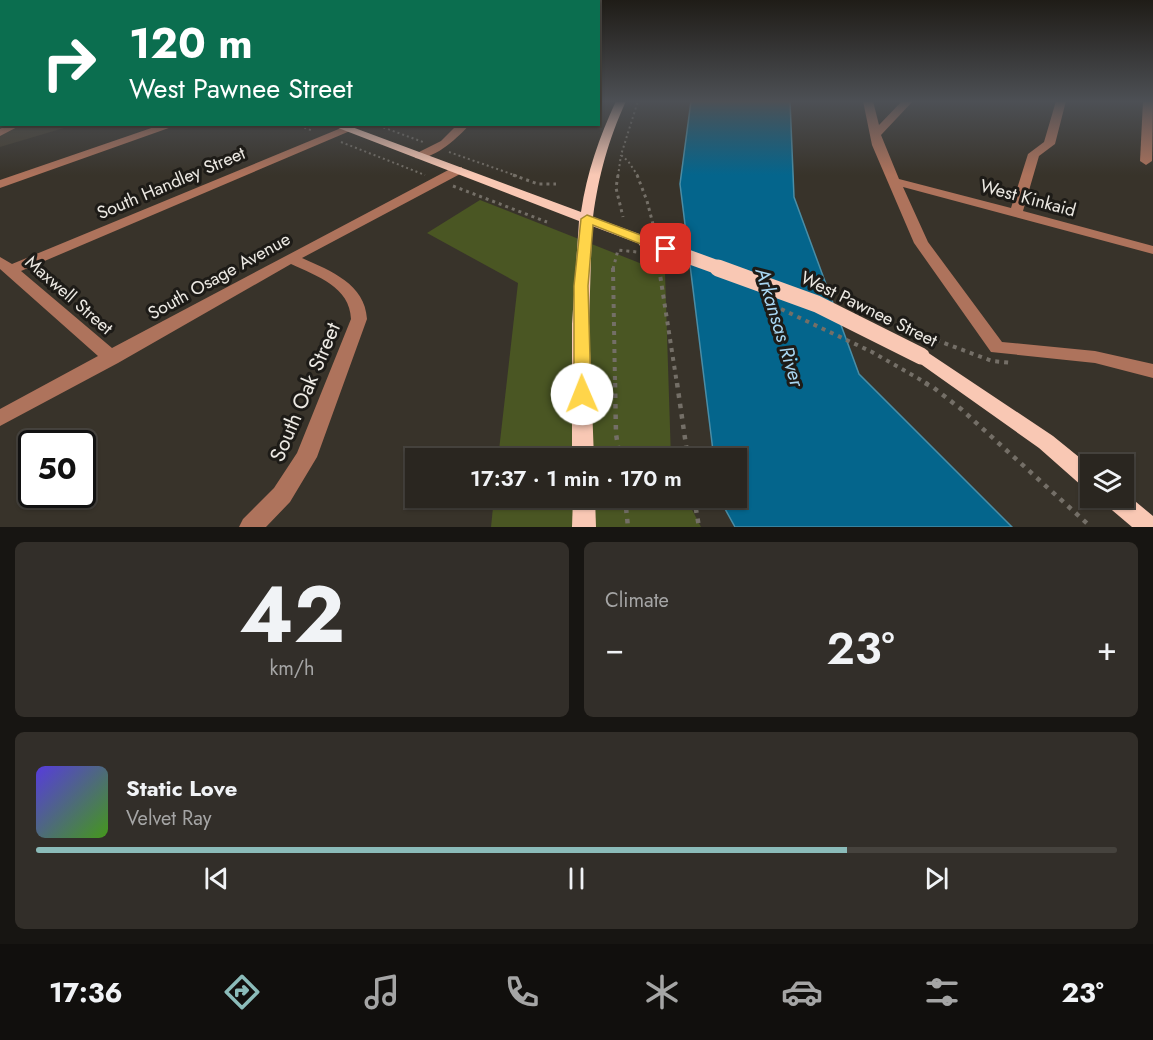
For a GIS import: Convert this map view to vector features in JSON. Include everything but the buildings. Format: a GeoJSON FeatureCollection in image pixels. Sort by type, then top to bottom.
{"type":"FeatureCollection","features":[{"type":"Feature","properties":{"kind":"main road"},"geometry":{"type":"LineString","coordinates":[[583,448],[581,286],[591,177],[609,126]]}},
{"type":"Feature","properties":{"kind":"main road","name":"West Pawnee Street"},"geometry":{"type":"LineString","coordinates":[[346,129],[587,219],[650,246],[817,304],[921,356],[1046,442],[1080,471]]}},
{"type":"Feature","properties":{"kind":"main road"},"geometry":{"type":"LineString","coordinates":[[584,508],[584,527]]}},
{"type":"Feature","properties":{"kind":"main road"},"geometry":{"type":"LineString","coordinates":[[1126,508],[1149,527]]}},
{"type":"Feature","properties":{"kind":"street"},"geometry":{"type":"LineString","coordinates":[[0,184],[169,126]]}},
{"type":"Feature","properties":{"kind":"street"},"geometry":{"type":"LineString","coordinates":[[418,156],[445,143],[463,126]]}},
{"type":"Feature","properties":{"kind":"street"},"geometry":{"type":"LineString","coordinates":[[874,126],[894,181],[921,243],[997,348],[1095,357],[1153,371]]}},
{"type":"Feature","properties":{"kind":"street"},"geometry":{"type":"LineString","coordinates":[[876,135],[885,126]]}},
{"type":"Feature","properties":{"kind":"street"},"geometry":{"type":"LineString","coordinates":[[1016,214],[1034,154],[1049,144],[1054,126]]}},
{"type":"Feature","properties":{"kind":"street"},"geometry":{"type":"LineString","coordinates":[[1146,161],[1147,126]]}},
{"type":"Feature","properties":{"kind":"street","name":"South Handley Street"},"geometry":{"type":"LineString","coordinates":[[5,266],[331,131],[346,129]]}},
{"type":"Feature","properties":{"kind":"street","name":"South Osage Avenue"},"geometry":{"type":"LineString","coordinates":[[0,418],[291,258],[458,170]]}},
{"type":"Feature","properties":{"kind":"street","name":"West Kinkaid"},"geometry":{"type":"LineString","coordinates":[[894,181],[1153,250]]}},
{"type":"Feature","properties":{"kind":"street","name":"South Oak Street"},"geometry":{"type":"LineString","coordinates":[[251,527],[282,495],[306,457],[360,314],[356,300],[346,289],[291,258]]}},
{"type":"Feature","properties":{"kind":"street","name":"Maxwell Street"},"geometry":{"type":"LineString","coordinates":[[5,266],[112,358]]}},
{"type":"Feature","properties":{"kind":"path"},"geometry":{"type":"LineString","coordinates":[[306,126],[331,131],[439,180],[547,222]]}},
{"type":"Feature","properties":{"kind":"path"},"geometry":{"type":"LineString","coordinates":[[379,126],[538,184],[556,184]]}},
{"type":"Feature","properties":{"kind":"path"},"geometry":{"type":"LineString","coordinates":[[623,217],[616,188],[621,155],[630,126]]}},
{"type":"Feature","properties":{"kind":"path"},"geometry":{"type":"LineString","coordinates":[[621,155],[627,159],[635,171],[644,193],[650,246],[686,448]]}},
{"type":"Feature","properties":{"kind":"path"},"geometry":{"type":"LineString","coordinates":[[618,448],[616,434],[613,264],[618,250],[650,246]]}},
{"type":"Feature","properties":{"kind":"path"},"geometry":{"type":"LineString","coordinates":[[654,258],[665,262]]}},
{"type":"Feature","properties":{"kind":"path"},"geometry":{"type":"LineString","coordinates":[[772,305],[872,352],[934,388],[961,409],[1090,527]]}},
{"type":"Feature","properties":{"kind":"path"},"geometry":{"type":"LineString","coordinates":[[626,508],[628,527]]}},
{"type":"Feature","properties":{"kind":"path"},"geometry":{"type":"LineString","coordinates":[[696,508],[699,527]]}},
{"type":"Feature","properties":{"kind":"shaded area"},"geometry":{"type":"Polygon","coordinates":[[[0,126],[71,126],[0,147],[0,126]]]}},
{"type":"Feature","properties":{"kind":"green space"},"geometry":{"type":"Polygon","coordinates":[[[480,200],[665,273],[671,448],[499,448],[518,283],[427,233],[480,200]]]}},
{"type":"Feature","properties":{"kind":"green space"},"geometry":{"type":"Polygon","coordinates":[[[493,508],[691,508],[701,527],[491,527],[493,508]]]}},
{"type":"Feature","properties":{"kind":"water","name":"Arkansas River"},"geometry":{"type":"Polygon","coordinates":[[[688,126],[791,126],[794,197],[859,374],[1012,527],[735,527],[725,508],[747,508],[747,448],[713,448],[680,184],[688,126]]]}},
{"type":"Feature","properties":{"kind":"route"},"geometry":{"type":"LineString","coordinates":[[582,394],[581,286],[587,219],[666,249]]}}]}
